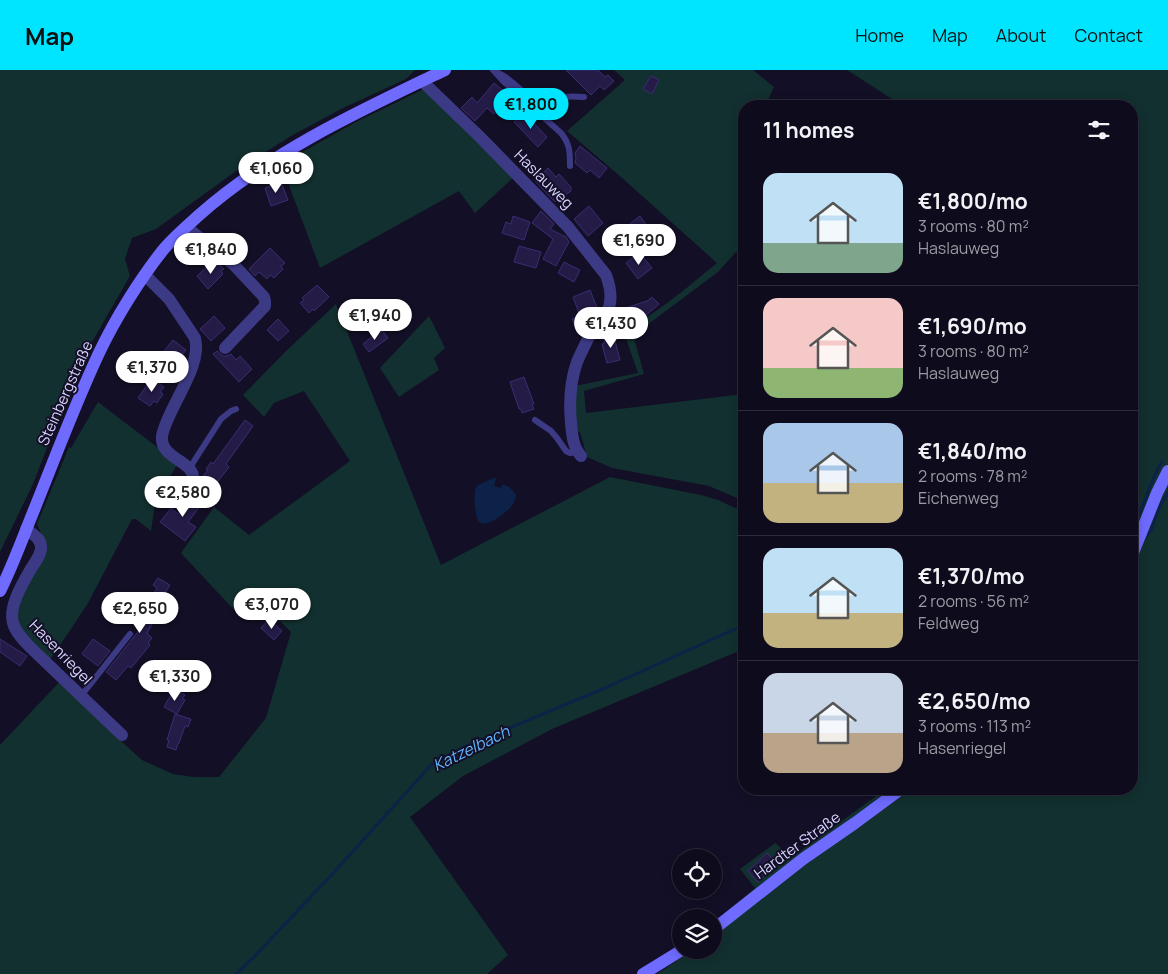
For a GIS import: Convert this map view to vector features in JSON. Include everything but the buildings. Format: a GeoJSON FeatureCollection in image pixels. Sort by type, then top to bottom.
{"type":"FeatureCollection","features":[{"type":"Feature","properties":{"kind":"main road","name":"Steinbergstraße"},"geometry":{"type":"LineString","coordinates":[[0,590],[80,394],[100,351],[121,313],[164,249],[215,200],[249,175],[318,133],[445,70]]}},
{"type":"Feature","properties":{"kind":"main road"},"geometry":{"type":"LineString","coordinates":[[1138,540],[1168,471]]}},
{"type":"Feature","properties":{"kind":"main road","name":"Hardter Straße"},"geometry":{"type":"LineString","coordinates":[[722,923],[803,860],[893,795]]}},
{"type":"Feature","properties":{"kind":"main road"},"geometry":{"type":"LineString","coordinates":[[643,974],[672,956]]}},
{"type":"Feature","properties":{"kind":"street","name":"Haslauweg"},"geometry":{"type":"LineString","coordinates":[[422,80],[568,227],[606,275],[610,289],[608,310],[597,325],[578,361],[572,380],[570,420],[572,434],[579,454]]}},
{"type":"Feature","properties":{"kind":"street"},"geometry":{"type":"LineString","coordinates":[[186,227],[233,264],[264,297],[264,306],[225,348]]}},
{"type":"Feature","properties":{"kind":"street"},"geometry":{"type":"LineString","coordinates":[[145,275],[169,299],[195,338],[195,358],[180,396],[166,423],[162,440],[164,447],[192,472],[193,480],[184,495]]}},
{"type":"Feature","properties":{"kind":"street","name":"Hasenriegel"},"geometry":{"type":"LineString","coordinates":[[26,529],[40,541],[41,551],[24,581],[14,604],[11,615],[13,625],[21,639],[122,735]]}},
{"type":"Feature","properties":{"kind":"lane"},"geometry":{"type":"LineString","coordinates":[[494,71],[506,76],[536,99],[547,101],[564,97],[584,97]]}},
{"type":"Feature","properties":{"kind":"lane"},"geometry":{"type":"LineString","coordinates":[[494,71],[561,132],[567,140],[570,151],[570,166]]}},
{"type":"Feature","properties":{"kind":"lane"},"geometry":{"type":"LineString","coordinates":[[189,469],[221,419],[236,409]]}},
{"type":"Feature","properties":{"kind":"lane"},"geometry":{"type":"LineString","coordinates":[[535,420],[557,438],[566,451],[579,454]]}},
{"type":"Feature","properties":{"kind":"lane"},"geometry":{"type":"LineString","coordinates":[[81,696],[130,634]]}},
{"type":"Feature","properties":{"kind":"green space"},"geometry":{"type":"Polygon","coordinates":[[[0,70],[415,70],[406,79],[343,108],[291,136],[243,166],[156,229],[132,238],[125,259],[130,276],[88,349],[33,484],[0,552],[0,70]]]}},
{"type":"Feature","properties":{"kind":"green space"},"geometry":{"type":"Polygon","coordinates":[[[614,70],[753,70],[774,87],[768,100],[738,100],[738,250],[718,272],[633,334],[644,374],[584,391],[586,413],[738,395],[738,499],[709,486],[612,468],[587,457],[580,432],[573,429],[575,386],[638,373],[623,330],[660,308],[717,263],[567,131],[625,80],[614,70]]]}},
{"type":"Feature","properties":{"kind":"green space"},"geometry":{"type":"Polygon","coordinates":[[[847,70],[1168,70],[1168,464],[1156,485],[1138,529],[1138,100],[894,100],[847,70]]]}},
{"type":"Feature","properties":{"kind":"green space"},"geometry":{"type":"Polygon","coordinates":[[[424,89],[514,177],[475,213],[459,191],[320,268],[281,164],[356,122],[424,89]]]}},
{"type":"Feature","properties":{"kind":"green space"},"geometry":{"type":"Polygon","coordinates":[[[336,304],[441,565],[610,477],[701,495],[738,509],[738,652],[552,729],[463,776],[410,817],[508,955],[487,974],[0,974],[0,745],[65,676],[119,728],[122,742],[142,760],[173,774],[193,777],[219,777],[266,718],[291,632],[268,609],[234,610],[181,553],[214,507],[249,535],[350,461],[304,391],[274,403],[264,417],[243,395],[336,304]]]}},
{"type":"Feature","properties":{"kind":"green space"},"geometry":{"type":"Polygon","coordinates":[[[429,316],[445,348],[434,358],[439,370],[399,397],[380,368],[429,316]]]}},
{"type":"Feature","properties":{"kind":"green space"},"geometry":{"type":"Polygon","coordinates":[[[98,402],[178,463],[155,503],[151,531],[136,519],[132,519],[88,603],[49,661],[21,633],[15,610],[45,542],[37,524],[69,447],[71,448],[98,402]]]}},
{"type":"Feature","properties":{"kind":"green space"},"geometry":{"type":"Polygon","coordinates":[[[1168,480],[1168,974],[657,974],[680,959],[722,959],[722,930],[793,873],[902,795],[1138,795],[1138,556],[1168,480]]]}},
{"type":"Feature","properties":{"kind":"green space"},"geometry":{"type":"Polygon","coordinates":[[[878,795],[886,795],[729,911],[755,888],[740,869],[775,843],[792,857],[878,795]]]}},
{"type":"Feature","properties":{"kind":"water"},"geometry":{"type":"Polygon","coordinates":[[[496,478],[494,486],[501,488],[503,484],[509,487],[516,494],[515,500],[500,517],[491,522],[482,523],[479,522],[476,516],[475,490],[476,487],[496,478]]]}},
{"type":"Feature","properties":{"kind":"waterway"},"geometry":{"type":"LineString","coordinates":[[1138,517],[1162,462]]}},
{"type":"Feature","properties":{"kind":"waterway","name":"Katzelbach"},"geometry":{"type":"LineString","coordinates":[[1146,536],[1151,531],[1159,508],[1168,492]]}},
{"type":"Feature","properties":{"kind":"waterway","name":"Katzelbach"},"geometry":{"type":"LineString","coordinates":[[236,974],[336,870],[432,764],[462,748],[605,688],[738,628]]}}]}
